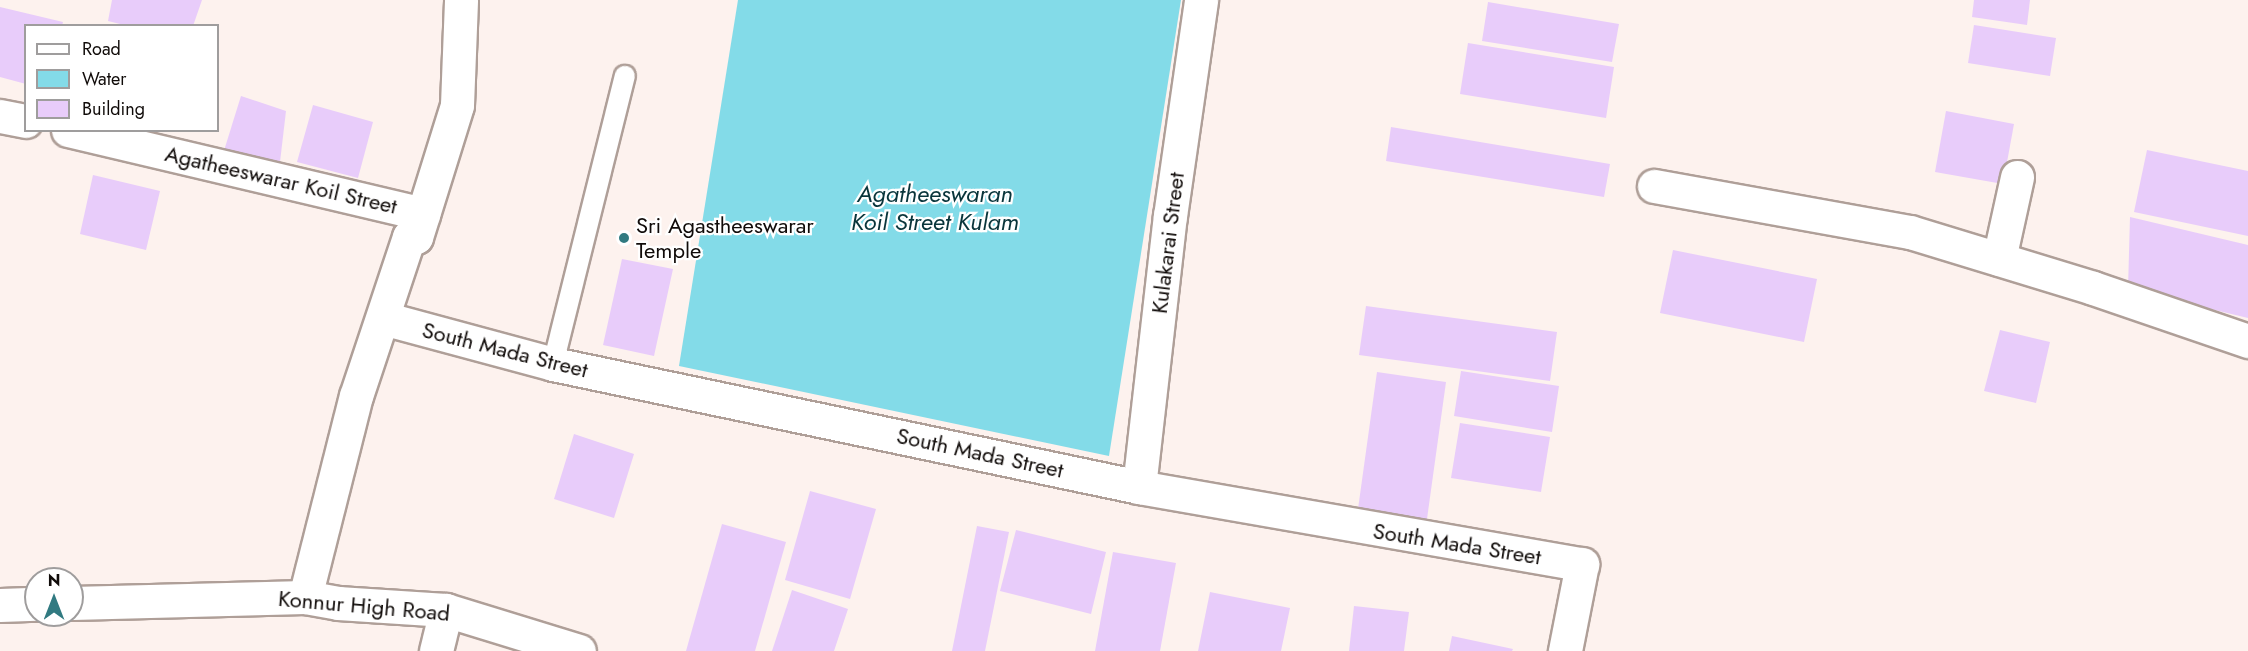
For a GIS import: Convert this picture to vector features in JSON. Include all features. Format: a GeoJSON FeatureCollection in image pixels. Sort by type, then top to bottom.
{"type":"FeatureCollection","features":[{"type":"Feature","properties":{"kind":"street"},"geometry":{"type":"LineString","coordinates":[[305,597],[356,396],[409,237],[416,237],[458,105],[461,0]]}},
{"type":"Feature","properties":{"kind":"street","name":"Kulakarai Street"},"geometry":{"type":"LineString","coordinates":[[1139,487],[1170,216],[1201,0]]}},
{"type":"Feature","properties":{"kind":"street"},"geometry":{"type":"LineString","coordinates":[[0,116],[24,121]]}},
{"type":"Feature","properties":{"kind":"street","name":"Agatheeswarar Koil Street"},"geometry":{"type":"LineString","coordinates":[[77,132],[423,214]]}},
{"type":"Feature","properties":{"kind":"street"},"geometry":{"type":"LineString","coordinates":[[1999,259],[2017,177]]}},
{"type":"Feature","properties":{"kind":"street"},"geometry":{"type":"LineString","coordinates":[[1654,186],[1910,232],[2248,341]]}},
{"type":"Feature","properties":{"kind":"street","name":"South Mada Street"},"geometry":{"type":"LineString","coordinates":[[383,318],[553,364],[1139,487],[1582,564],[1565,651]]}},
{"type":"Feature","properties":{"kind":"street","name":"Konnur High Road"},"geometry":{"type":"LineString","coordinates":[[84,603],[305,597],[338,603],[446,610],[579,651]]}},
{"type":"Feature","properties":{"kind":"street"},"geometry":{"type":"LineString","coordinates":[[0,605],[24,604]]}},
{"type":"Feature","properties":{"kind":"street"},"geometry":{"type":"LineString","coordinates":[[436,651],[446,610]]}},
{"type":"Feature","properties":{"kind":"lane"},"geometry":{"type":"LineString","coordinates":[[553,364],[625,76]]}},
{"type":"Feature","properties":{"kind":"water","name":"Agatheeswaran Koil Street Kulam"},"geometry":{"type":"Polygon","coordinates":[[[738,0],[1181,0],[1109,456],[679,366],[738,0]]]}},
{"type":"Feature","properties":{"kind":"building"},"geometry":{"type":"Polygon","coordinates":[[[112,0],[202,0],[194,24],[120,24],[108,21],[112,0]]]}},
{"type":"Feature","properties":{"kind":"building"},"geometry":{"type":"Polygon","coordinates":[[[1974,0],[2030,0],[2027,25],[1972,17],[1974,0]]]}},
{"type":"Feature","properties":{"kind":"building"},"geometry":{"type":"Polygon","coordinates":[[[1488,2],[1619,24],[1612,62],[1482,41],[1488,2]]]}},
{"type":"Feature","properties":{"kind":"building"},"geometry":{"type":"Polygon","coordinates":[[[0,7],[63,22],[62,24],[24,24],[24,83],[0,77],[0,7]]]}},
{"type":"Feature","properties":{"kind":"building"},"geometry":{"type":"Polygon","coordinates":[[[1974,25],[2056,38],[2050,76],[1968,63],[1974,25]]]}},
{"type":"Feature","properties":{"kind":"building"},"geometry":{"type":"Polygon","coordinates":[[[1468,43],[1614,67],[1606,118],[1460,94],[1468,43]]]}},
{"type":"Feature","properties":{"kind":"building"},"geometry":{"type":"Polygon","coordinates":[[[241,96],[286,111],[280,162],[222,157],[241,96]]]}},
{"type":"Feature","properties":{"kind":"building"},"geometry":{"type":"Polygon","coordinates":[[[313,105],[373,122],[358,178],[297,162],[313,105]]]}},
{"type":"Feature","properties":{"kind":"building"},"geometry":{"type":"Polygon","coordinates":[[[1946,111],[2014,124],[2003,184],[1935,172],[1946,111]]]}},
{"type":"Feature","properties":{"kind":"building"},"geometry":{"type":"Polygon","coordinates":[[[1391,127],[1610,164],[1604,197],[1386,161],[1391,127]]]}},
{"type":"Feature","properties":{"kind":"building"},"geometry":{"type":"Polygon","coordinates":[[[2147,150],[2248,171],[2248,236],[2134,212],[2147,150]]]}},
{"type":"Feature","properties":{"kind":"building"},"geometry":{"type":"Polygon","coordinates":[[[93,175],[160,191],[146,250],[80,234],[93,175]]]}},
{"type":"Feature","properties":{"kind":"building"},"geometry":{"type":"Polygon","coordinates":[[[2130,217],[2248,245],[2248,318],[2128,289],[2130,217]]]}},
{"type":"Feature","properties":{"kind":"building"},"geometry":{"type":"Polygon","coordinates":[[[1673,250],[1817,279],[1804,342],[1660,313],[1673,250]]]}},
{"type":"Feature","properties":{"kind":"building"},"geometry":{"type":"Polygon","coordinates":[[[622,259],[673,269],[654,356],[603,345],[622,259]]]}},
{"type":"Feature","properties":{"kind":"building"},"geometry":{"type":"Polygon","coordinates":[[[1366,306],[1557,332],[1550,381],[1359,355],[1366,306]]]}},
{"type":"Feature","properties":{"kind":"building"},"geometry":{"type":"Polygon","coordinates":[[[2000,330],[2050,342],[2036,403],[1984,391],[2000,330]]]}},
{"type":"Feature","properties":{"kind":"building"},"geometry":{"type":"Polygon","coordinates":[[[1461,371],[1559,386],[1552,432],[1454,416],[1461,371]]]}},
{"type":"Feature","properties":{"kind":"building"},"geometry":{"type":"Polygon","coordinates":[[[1377,372],[1446,382],[1427,519],[1358,509],[1377,372]]]}},
{"type":"Feature","properties":{"kind":"building"},"geometry":{"type":"Polygon","coordinates":[[[1460,423],[1550,437],[1541,492],[1451,478],[1460,423]]]}},
{"type":"Feature","properties":{"kind":"building"},"geometry":{"type":"Polygon","coordinates":[[[574,434],[634,454],[614,518],[554,499],[574,434]]]}},
{"type":"Feature","properties":{"kind":"building"},"geometry":{"type":"Polygon","coordinates":[[[810,491],[876,509],[850,599],[785,580],[810,491]]]}},
{"type":"Feature","properties":{"kind":"building"},"geometry":{"type":"Polygon","coordinates":[[[722,524],[786,542],[755,651],[686,651],[722,524]]]}},
{"type":"Feature","properties":{"kind":"building"},"geometry":{"type":"Polygon","coordinates":[[[977,526],[1009,532],[985,651],[952,651],[977,526]]]}},
{"type":"Feature","properties":{"kind":"building"},"geometry":{"type":"Polygon","coordinates":[[[1016,530],[1106,552],[1091,614],[1000,591],[1016,530]]]}},
{"type":"Feature","properties":{"kind":"building"},"geometry":{"type":"Polygon","coordinates":[[[1113,552],[1176,563],[1160,651],[1095,651],[1113,552]]]}},
{"type":"Feature","properties":{"kind":"building"},"geometry":{"type":"Polygon","coordinates":[[[792,590],[848,609],[834,651],[772,651],[792,590]]]}},
{"type":"Feature","properties":{"kind":"building"},"geometry":{"type":"Polygon","coordinates":[[[1210,592],[1290,608],[1281,651],[1198,651],[1210,592]]]}},
{"type":"Feature","properties":{"kind":"building"},"geometry":{"type":"Polygon","coordinates":[[[1354,606],[1409,612],[1404,651],[1349,651],[1354,606]]]}},
{"type":"Feature","properties":{"kind":"building"},"geometry":{"type":"Polygon","coordinates":[[[1452,636],[1513,649],[1512,651],[1449,651],[1452,636]]]}},
{"type":"Feature","properties":{"kind":"place","name":"Sri Agastheeswarar Temple"},"geometry":{"type":"Point","coordinates":[624,238]}}]}
